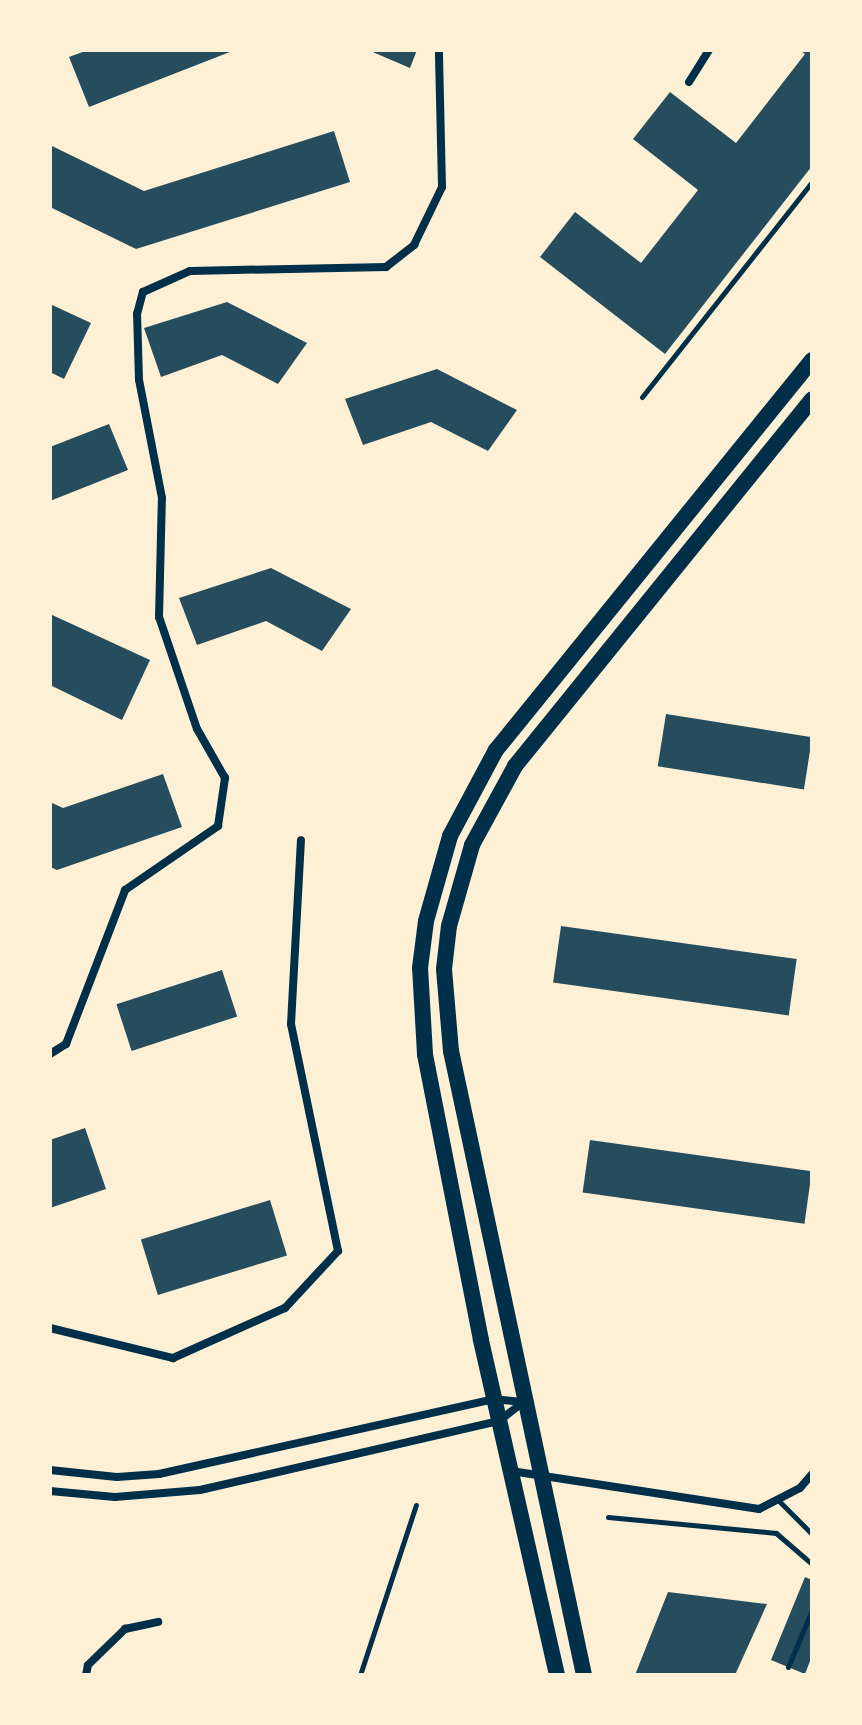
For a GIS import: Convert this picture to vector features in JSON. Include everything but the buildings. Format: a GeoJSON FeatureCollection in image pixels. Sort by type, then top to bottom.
{"type":"FeatureCollection","features":[{"type":"Feature","properties":{"kind":"main road"},"geometry":{"type":"LineString","coordinates":[[557,1675],[494,1399],[425,1054],[420,968],[435,882],[463,808],[496,750],[812,360]]}},
{"type":"Feature","properties":{"kind":"main road"},"geometry":{"type":"LineString","coordinates":[[584,1675],[523,1402],[445,1007],[444,969],[457,887],[489,807],[515,766],[812,399]]}},
{"type":"Feature","properties":{"kind":"street"},"geometry":{"type":"LineString","coordinates":[[50,1054],[66,1044],[106,929],[125,890],[218,826],[225,778],[197,729],[159,617],[162,498],[139,380],[137,314],[143,292],[190,271],[386,267],[414,245],[442,187],[439,50]]}},
{"type":"Feature","properties":{"kind":"street"},"geometry":{"type":"LineString","coordinates":[[689,82],[709,50]]}},
{"type":"Feature","properties":{"kind":"street"},"geometry":{"type":"LineString","coordinates":[[50,1328],[173,1358],[285,1308],[338,1251],[291,1024],[301,840]]}},
{"type":"Feature","properties":{"kind":"street"},"geometry":{"type":"LineString","coordinates":[[50,1470],[117,1477],[201,1468],[494,1399],[523,1402]]}},
{"type":"Feature","properties":{"kind":"street"},"geometry":{"type":"LineString","coordinates":[[50,1491],[115,1497],[200,1490],[499,1421],[523,1402]]}},
{"type":"Feature","properties":{"kind":"street"},"geometry":{"type":"LineString","coordinates":[[510,1471],[759,1509],[779,1501],[812,1474]]}},
{"type":"Feature","properties":{"kind":"street"},"geometry":{"type":"LineString","coordinates":[[86,1675],[88,1665],[125,1629],[158,1622]]}},
{"type":"Feature","properties":{"kind":"lane"},"geometry":{"type":"LineString","coordinates":[[642,397],[812,182]]}},
{"type":"Feature","properties":{"kind":"lane"},"geometry":{"type":"LineString","coordinates":[[779,1501],[812,1534]]}},
{"type":"Feature","properties":{"kind":"lane"},"geometry":{"type":"LineString","coordinates":[[360,1675],[416,1505]]}},
{"type":"Feature","properties":{"kind":"path"},"geometry":{"type":"LineString","coordinates":[[608,1517],[776,1533],[812,1564]]}},
{"type":"Feature","properties":{"kind":"path"},"geometry":{"type":"LineString","coordinates":[[788,1667],[812,1610]]}}]}
